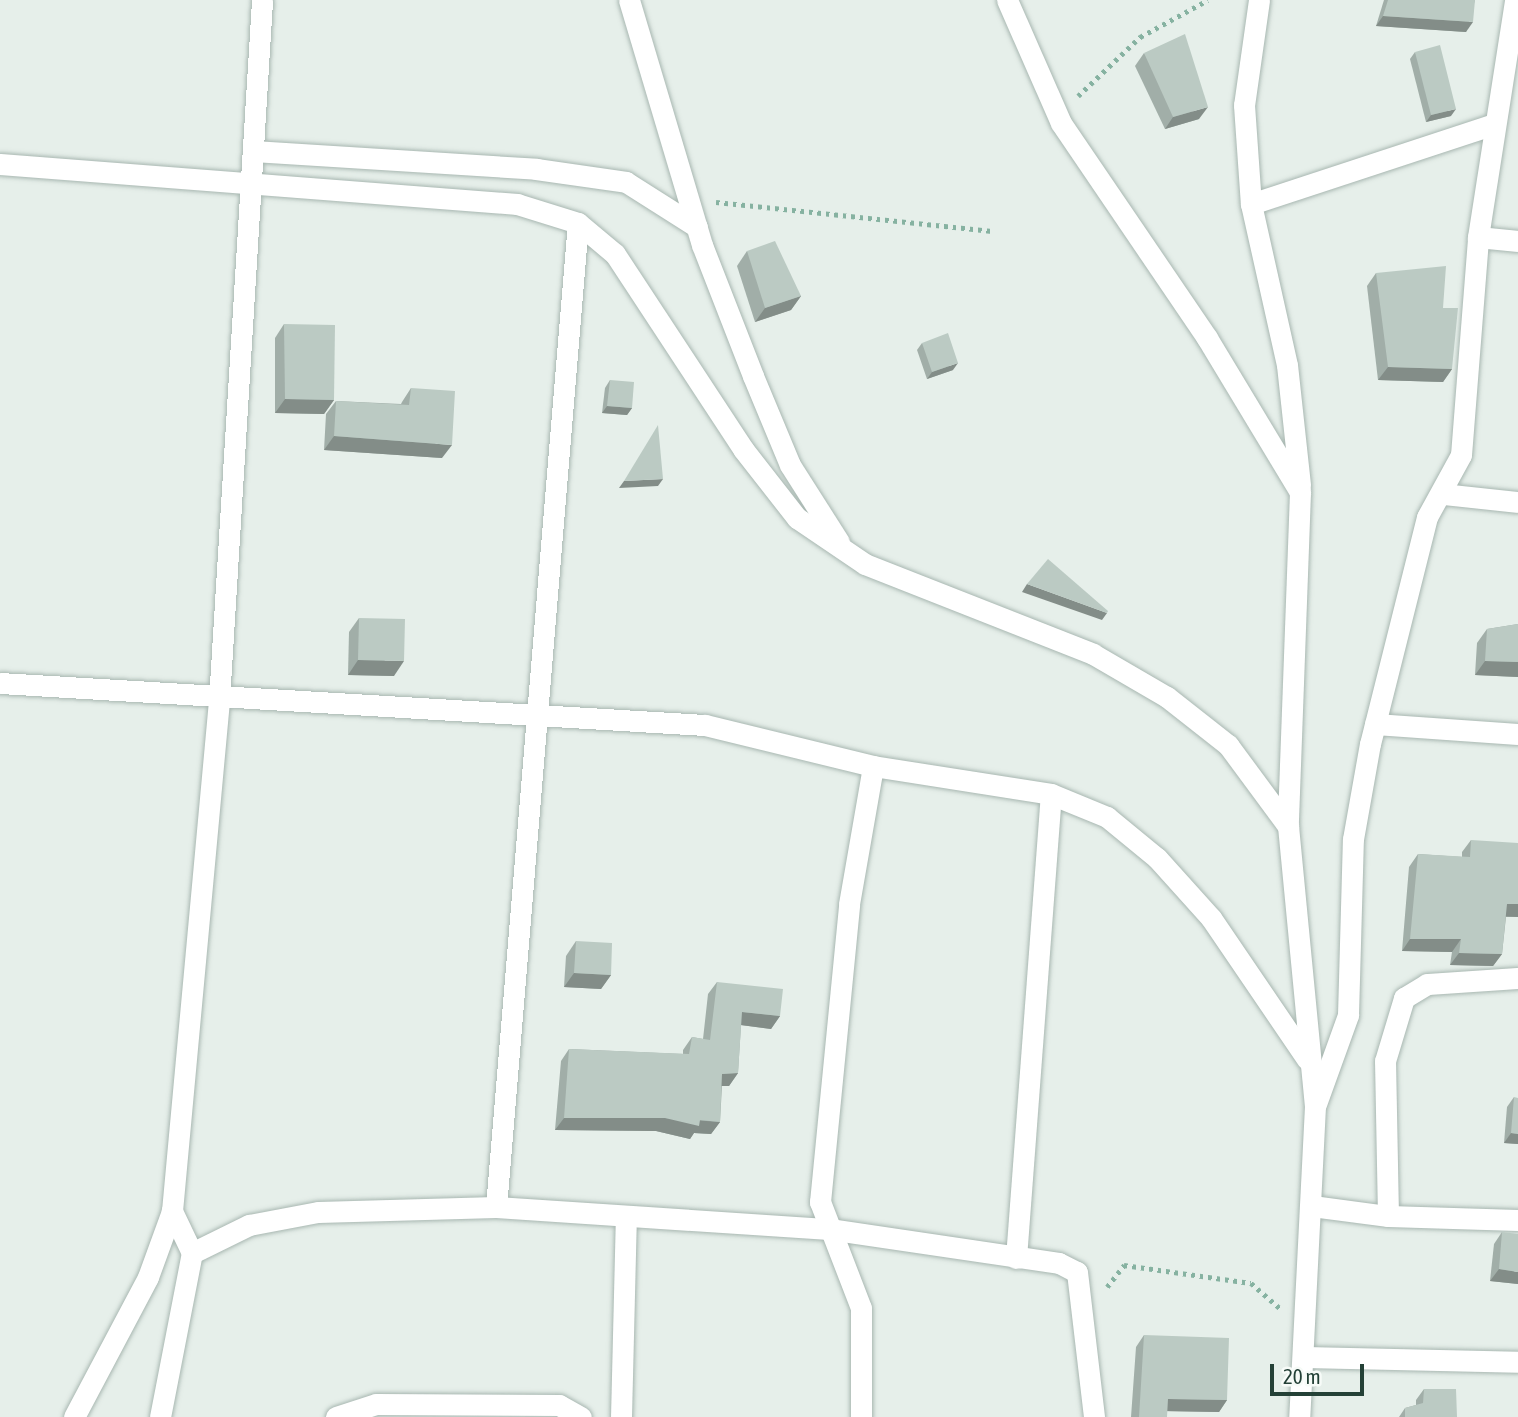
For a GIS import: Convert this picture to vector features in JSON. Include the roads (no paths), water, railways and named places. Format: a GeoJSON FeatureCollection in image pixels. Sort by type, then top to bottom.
{"type":"FeatureCollection","features":[{"type":"Feature","properties":{"kind":"street"},"geometry":{"type":"LineString","coordinates":[[74,1417],[148,1277],[172,1211],[219,700],[262,0]]}},
{"type":"Feature","properties":{"kind":"street"},"geometry":{"type":"LineString","coordinates":[[629,0],[697,227],[790,465],[842,547]]}},
{"type":"Feature","properties":{"kind":"street"},"geometry":{"type":"LineString","coordinates":[[1007,0],[1061,123],[1207,338],[1300,492]]}},
{"type":"Feature","properties":{"kind":"street"},"geometry":{"type":"LineString","coordinates":[[1259,0],[1244,105],[1251,204],[1287,365],[1300,492],[1288,826],[1308,1059],[1315,1105],[1312,1206],[1299,1417]]}},
{"type":"Feature","properties":{"kind":"street"},"geometry":{"type":"LineString","coordinates":[[1315,1105],[1348,1015],[1353,839],[1375,724],[1427,517],[1443,494],[1461,455],[1478,237],[1515,0]]}},
{"type":"Feature","properties":{"kind":"street"},"geometry":{"type":"LineString","coordinates":[[1251,204],[1494,124]]}},
{"type":"Feature","properties":{"kind":"street"},"geometry":{"type":"LineString","coordinates":[[253,151],[536,169],[626,183],[697,227]]}},
{"type":"Feature","properties":{"kind":"street"},"geometry":{"type":"LineString","coordinates":[[0,164],[517,204],[578,223],[615,254],[743,449],[797,518],[842,547],[920,590],[1093,654],[1167,697],[1228,745],[1288,826]]}},
{"type":"Feature","properties":{"kind":"street"},"geometry":{"type":"LineString","coordinates":[[496,1206],[578,223]]}},
{"type":"Feature","properties":{"kind":"street"},"geometry":{"type":"LineString","coordinates":[[1478,237],[1518,241]]}},
{"type":"Feature","properties":{"kind":"street"},"geometry":{"type":"LineString","coordinates":[[1443,494],[1518,502]]}},
{"type":"Feature","properties":{"kind":"street"},"geometry":{"type":"LineString","coordinates":[[0,683],[219,700],[705,725],[873,766],[1051,794],[1107,817],[1157,858],[1211,918],[1308,1059]]}},
{"type":"Feature","properties":{"kind":"street"},"geometry":{"type":"LineString","coordinates":[[1375,724],[1518,734]]}},
{"type":"Feature","properties":{"kind":"street"},"geometry":{"type":"LineString","coordinates":[[862,1417],[861,1308],[820,1202],[849,904],[873,766]]}},
{"type":"Feature","properties":{"kind":"street"},"geometry":{"type":"LineString","coordinates":[[1016,1258],[1051,794]]}},
{"type":"Feature","properties":{"kind":"street"},"geometry":{"type":"LineString","coordinates":[[1388,1216],[1385,1062],[1404,998],[1427,984],[1518,978]]}},
{"type":"Feature","properties":{"kind":"street"},"geometry":{"type":"LineString","coordinates":[[192,1253],[249,1225],[318,1212],[496,1206],[829,1229],[1016,1258],[1077,1272],[1088,1333],[1094,1417]]}},
{"type":"Feature","properties":{"kind":"street"},"geometry":{"type":"LineString","coordinates":[[1312,1206],[1388,1216],[1518,1220]]}},
{"type":"Feature","properties":{"kind":"street"},"geometry":{"type":"LineString","coordinates":[[160,1417],[192,1253],[172,1211]]}},
{"type":"Feature","properties":{"kind":"street"},"geometry":{"type":"LineString","coordinates":[[621,1417],[626,1216]]}},
{"type":"Feature","properties":{"kind":"street"},"geometry":{"type":"LineString","coordinates":[[1304,1357],[1518,1363]]}},
{"type":"Feature","properties":{"kind":"street"},"geometry":{"type":"LineString","coordinates":[[335,1417],[376,1405],[559,1405],[581,1417]]}}]}
